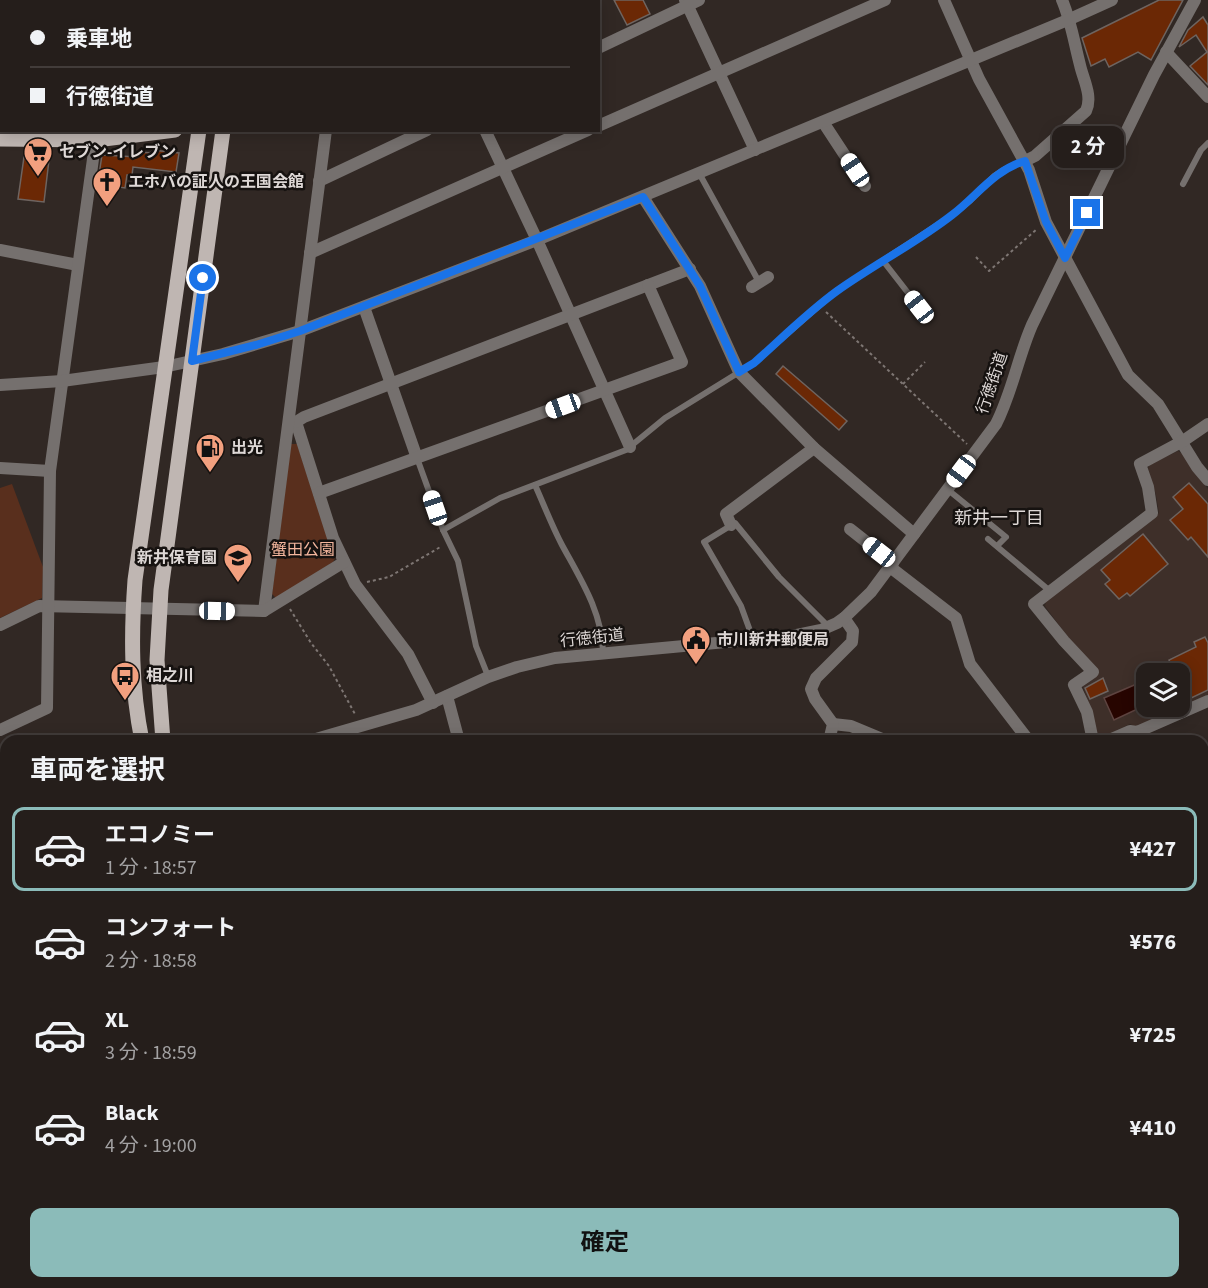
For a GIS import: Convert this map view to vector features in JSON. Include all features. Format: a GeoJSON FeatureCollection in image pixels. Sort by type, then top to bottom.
{"type":"FeatureCollection","features":[{"type":"Feature","properties":{"kind":"main road"},"geometry":{"type":"LineString","coordinates":[[0,139],[143,132]]}},
{"type":"Feature","properties":{"kind":"main road"},"geometry":{"type":"LineString","coordinates":[[141,735],[132,670],[133,609],[164,367],[199,132]]}},
{"type":"Feature","properties":{"kind":"main road"},"geometry":{"type":"LineString","coordinates":[[163,735],[157,660],[159,610],[223,132]]}},
{"type":"Feature","properties":{"kind":"street"},"geometry":{"type":"LineString","coordinates":[[600,47],[686,3],[699,0]]}},
{"type":"Feature","properties":{"kind":"street"},"geometry":{"type":"LineString","coordinates":[[600,125],[885,0]]}},
{"type":"Feature","properties":{"kind":"street"},"geometry":{"type":"LineString","coordinates":[[944,0],[970,60],[1025,161],[1046,222],[1128,375],[1158,404],[1207,479]]}},
{"type":"Feature","properties":{"kind":"street"},"geometry":{"type":"LineString","coordinates":[[1025,161],[1035,156],[1086,111],[1089,105],[1088,90],[1080,66],[1070,19],[1062,0]]}},
{"type":"Feature","properties":{"kind":"street"},"geometry":{"type":"LineString","coordinates":[[0,385],[62,381],[164,367],[256,345],[300,331],[643,197],[1112,0]]}},
{"type":"Feature","properties":{"kind":"street","name":"行徳街道"},"geometry":{"type":"LineString","coordinates":[[332,735],[416,710],[488,677],[555,658],[792,636],[829,627],[844,618],[871,592],[991,431],[1002,411],[1026,339],[1166,52],[1195,0]]}},
{"type":"Feature","properties":{"kind":"street"},"geometry":{"type":"LineString","coordinates":[[686,3],[755,150]]}},
{"type":"Feature","properties":{"kind":"street"},"geometry":{"type":"LineString","coordinates":[[1166,52],[1208,97]]}},
{"type":"Feature","properties":{"kind":"street"},"geometry":{"type":"LineString","coordinates":[[823,122],[865,186]]}},
{"type":"Feature","properties":{"kind":"street"},"geometry":{"type":"LineString","coordinates":[[264,611],[292,421],[300,331],[326,132]]}},
{"type":"Feature","properties":{"kind":"street"},"geometry":{"type":"LineString","coordinates":[[319,181],[423,132]]}},
{"type":"Feature","properties":{"kind":"street"},"geometry":{"type":"LineString","coordinates":[[486,132],[630,447]]}},
{"type":"Feature","properties":{"kind":"street"},"geometry":{"type":"LineString","coordinates":[[310,253],[583,132]]}},
{"type":"Feature","properties":{"kind":"street"},"geometry":{"type":"LineString","coordinates":[[0,730],[47,708],[50,471],[96,135]]}},
{"type":"Feature","properties":{"kind":"street"},"geometry":{"type":"LineString","coordinates":[[643,197],[700,286],[739,372],[814,448],[915,534]]}},
{"type":"Feature","properties":{"kind":"street"},"geometry":{"type":"LineString","coordinates":[[0,250],[78,265]]}},
{"type":"Feature","properties":{"kind":"street"},"geometry":{"type":"LineString","coordinates":[[292,421],[690,269]]}},
{"type":"Feature","properties":{"kind":"street"},"geometry":{"type":"LineString","coordinates":[[319,493],[605,392],[682,362],[648,285]]}},
{"type":"Feature","properties":{"kind":"street"},"geometry":{"type":"LineString","coordinates":[[364,307],[417,458]]}},
{"type":"Feature","properties":{"kind":"street"},"geometry":{"type":"LineString","coordinates":[[292,421],[333,538],[344,562],[355,584],[408,654],[433,703]]}},
{"type":"Feature","properties":{"kind":"street"},"geometry":{"type":"LineString","coordinates":[[1092,735],[1087,712],[1074,685],[1093,672],[1064,641],[1034,603],[1152,513],[1148,487],[1140,464],[1183,441],[1208,424]]}},
{"type":"Feature","properties":{"kind":"street"},"geometry":{"type":"LineString","coordinates":[[731,525],[726,514],[814,448]]}},
{"type":"Feature","properties":{"kind":"street"},"geometry":{"type":"LineString","coordinates":[[0,468],[50,471]]}},
{"type":"Feature","properties":{"kind":"street"},"geometry":{"type":"LineString","coordinates":[[850,529],[956,618],[970,664],[1024,735]]}},
{"type":"Feature","properties":{"kind":"street"},"geometry":{"type":"LineString","coordinates":[[0,625],[39,606],[264,611],[344,562]]}},
{"type":"Feature","properties":{"kind":"street"},"geometry":{"type":"LineString","coordinates":[[831,735],[833,724],[815,699],[811,689],[816,678],[852,642],[853,631],[844,618]]}},
{"type":"Feature","properties":{"kind":"street"},"geometry":{"type":"LineString","coordinates":[[447,696],[457,735]]}},
{"type":"Feature","properties":{"kind":"street"},"geometry":{"type":"LineString","coordinates":[[1121,735],[1130,731],[1137,732],[1208,701]]}},
{"type":"Feature","properties":{"kind":"street"},"geometry":{"type":"LineString","coordinates":[[833,724],[851,726],[873,735]]}},
{"type":"Feature","properties":{"kind":"lane"},"geometry":{"type":"LineString","coordinates":[[1183,184],[1201,150],[1208,143]]}},
{"type":"Feature","properties":{"kind":"lane"},"geometry":{"type":"LineString","coordinates":[[443,530],[500,498],[626,450],[665,418],[754,363],[836,291],[884,262],[951,216],[970,201],[994,176],[1025,161]]}},
{"type":"Feature","properties":{"kind":"lane"},"geometry":{"type":"LineString","coordinates":[[699,173],[760,282]]}},
{"type":"Feature","properties":{"kind":"lane"},"geometry":{"type":"LineString","coordinates":[[884,262],[919,307]]}},
{"type":"Feature","properties":{"kind":"lane"},"geometry":{"type":"LineString","coordinates":[[417,458],[443,530],[458,561],[476,646],[488,677]]}},
{"type":"Feature","properties":{"kind":"lane"},"geometry":{"type":"LineString","coordinates":[[535,485],[561,543],[591,597],[603,636],[603,652]]}},
{"type":"Feature","properties":{"kind":"lane"},"geometry":{"type":"LineString","coordinates":[[947,489],[1006,537],[997,546]]}},
{"type":"Feature","properties":{"kind":"lane"},"geometry":{"type":"LineString","coordinates":[[753,640],[741,606],[704,542],[735,523],[779,577],[829,627]]}},
{"type":"Feature","properties":{"kind":"lane"},"geometry":{"type":"LineString","coordinates":[[988,539],[1050,591]]}},
{"type":"Feature","properties":{"kind":"path"},"geometry":{"type":"LineString","coordinates":[[976,257],[989,272],[1046,222]]}},
{"type":"Feature","properties":{"kind":"path"},"geometry":{"type":"LineString","coordinates":[[819,305],[976,452]]}},
{"type":"Feature","properties":{"kind":"path"},"geometry":{"type":"LineString","coordinates":[[903,384],[925,362]]}},
{"type":"Feature","properties":{"kind":"path"},"geometry":{"type":"LineString","coordinates":[[355,584],[389,577],[449,542]]}},
{"type":"Feature","properties":{"kind":"path"},"geometry":{"type":"LineString","coordinates":[[284,599],[311,643],[329,666],[362,727]]}},
{"type":"Feature","properties":{"kind":"shaded area"},"geometry":{"type":"Polygon","coordinates":[[[1178,451],[1183,454],[1208,489],[1208,696],[1190,704],[1190,663],[1136,663],[1136,717],[1159,717],[1136,727],[1130,724],[1107,735],[1097,735],[1082,685],[1099,673],[1070,640],[1045,606],[1046,601],[1159,513],[1148,468],[1150,464],[1178,451]]]}},
{"type":"Feature","properties":{"kind":"shaded area"},"geometry":{"type":"Polygon","coordinates":[[[1136,684],[1136,710],[1114,720],[1104,698],[1136,684]]]}},
{"type":"Feature","properties":{"kind":"green space","name":"蟹田公園"},"geometry":{"type":"Polygon","coordinates":[[[291,444],[297,444],[328,540],[336,556],[333,562],[276,598],[272,594],[291,444]]]}},
{"type":"Feature","properties":{"kind":"green space"},"geometry":{"type":"Polygon","coordinates":[[[12,484],[43,567],[42,598],[0,618],[0,488],[12,484]]]}},
{"type":"Feature","properties":{"kind":"building"},"geometry":{"type":"Polygon","coordinates":[[[614,0],[643,0],[650,14],[627,25],[614,0]]]}},
{"type":"Feature","properties":{"kind":"building"},"geometry":{"type":"Polygon","coordinates":[[[1159,0],[1183,0],[1151,60],[1138,52],[1109,67],[1105,59],[1091,66],[1082,38],[1159,0]]]}},
{"type":"Feature","properties":{"kind":"building"},"geometry":{"type":"Polygon","coordinates":[[[1203,17],[1208,25],[1208,85],[1190,66],[1207,52],[1196,35],[1179,47],[1188,30],[1203,17]]]}},
{"type":"Feature","properties":{"kind":"building"},"geometry":{"type":"Polygon","coordinates":[[[152,150],[179,153],[176,172],[133,167],[132,175],[127,175],[125,188],[113,186],[112,191],[97,188],[102,155],[138,157],[139,152],[151,153],[152,150]]]}},
{"type":"Feature","properties":{"kind":"building"},"geometry":{"type":"Polygon","coordinates":[[[24,157],[49,160],[44,202],[18,199],[24,157]]]}},
{"type":"Feature","properties":{"kind":"building"},"geometry":{"type":"Polygon","coordinates":[[[783,366],[847,421],[839,430],[776,374],[783,366]]]}},
{"type":"Feature","properties":{"kind":"building"},"geometry":{"type":"Polygon","coordinates":[[[1189,483],[1208,504],[1208,557],[1191,537],[1188,540],[1170,520],[1183,509],[1173,497],[1189,483]]]}},
{"type":"Feature","properties":{"kind":"building"},"geometry":{"type":"Polygon","coordinates":[[[1143,534],[1168,564],[1130,596],[1127,593],[1119,599],[1105,584],[1110,580],[1101,570],[1143,534]]]}},
{"type":"Feature","properties":{"kind":"building"},"geometry":{"type":"Polygon","coordinates":[[[1205,637],[1208,643],[1208,690],[1190,699],[1190,663],[1170,663],[1169,660],[1196,647],[1194,642],[1205,637]]]}},
{"type":"Feature","properties":{"kind":"building"},"geometry":{"type":"Polygon","coordinates":[[[1103,678],[1108,691],[1090,699],[1085,688],[1103,678]]]}},
{"type":"Feature","properties":{"kind":"place","name":"セブン-イレブン"},"geometry":{"type":"Point","coordinates":[38,178]}},
{"type":"Feature","properties":{"kind":"place","name":"エホバの証人の王国会館"},"geometry":{"type":"Point","coordinates":[107,208]}},
{"type":"Feature","properties":{"kind":"place","name":"出光"},"geometry":{"type":"Point","coordinates":[210,474]}},
{"type":"Feature","properties":{"kind":"place","name":"新井保育園"},"geometry":{"type":"Point","coordinates":[238,584]}},
{"type":"Feature","properties":{"kind":"place","name":"市川新井郵便局"},"geometry":{"type":"Point","coordinates":[696,666]}},
{"type":"Feature","properties":{"kind":"place","name":"相之川"},"geometry":{"type":"Point","coordinates":[125,702]}},
{"type":"Feature","properties":{"kind":"district","name":"新井一丁目"},"geometry":{"type":"Point","coordinates":[999,518]}},
{"type":"Feature","properties":{"kind":"route"},"geometry":{"type":"LineString","coordinates":[[203,278],[192,361],[300,331],[643,197],[700,286],[739,372],[754,363],[836,291],[951,216],[970,201],[994,176],[1018,163],[1025,161],[1046,222],[1065,258],[1087,213]]}}]}
